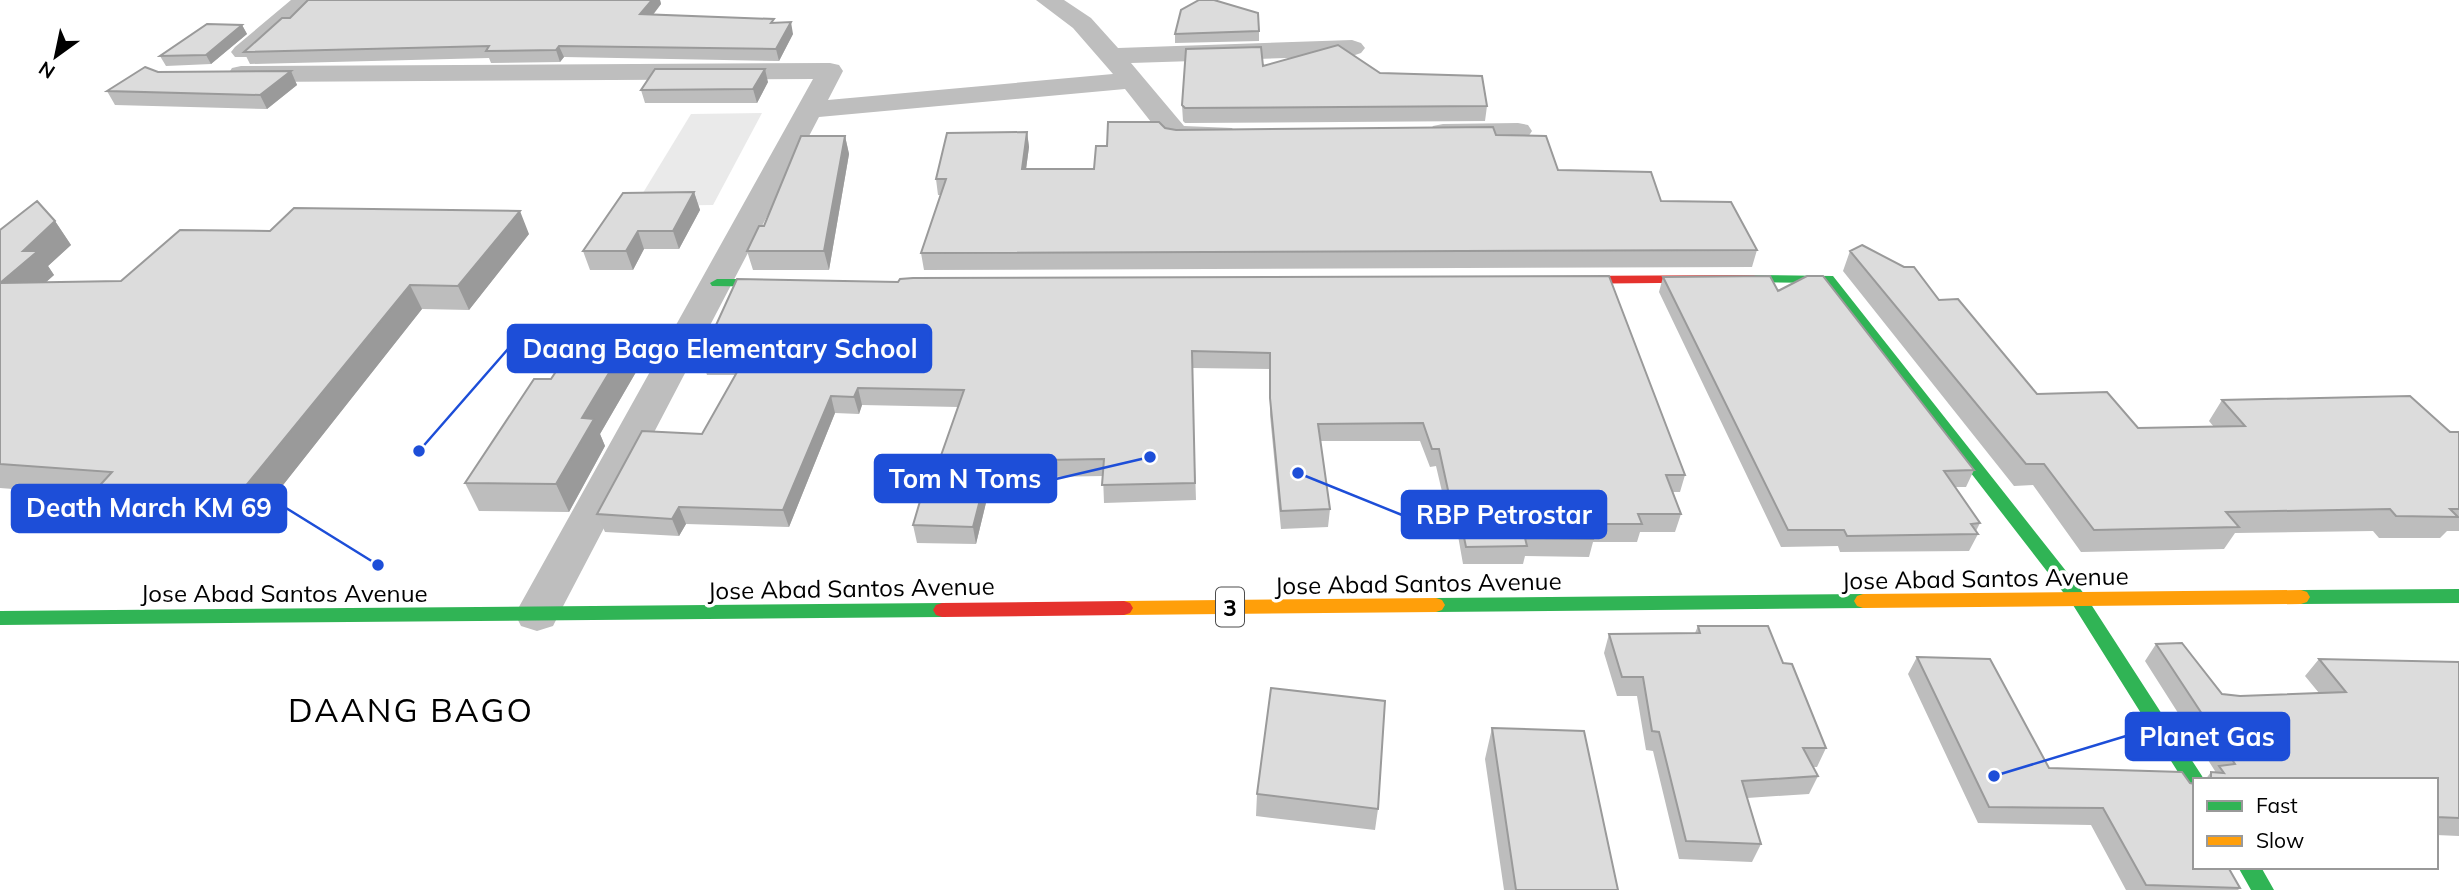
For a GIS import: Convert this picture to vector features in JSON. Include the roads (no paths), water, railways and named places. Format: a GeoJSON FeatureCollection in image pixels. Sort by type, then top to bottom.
{"type":"FeatureCollection","features":[{"type":"Feature","properties":{"kind":"main road"},"geometry":{"type":"LineString","coordinates":[[1536,280],[1828,279],[2079,600],[2193,779]]}},
{"type":"Feature","properties":{"kind":"main road"},"geometry":{"type":"LineString","coordinates":[[717,283],[801,283]]}},
{"type":"Feature","properties":{"kind":"main road","name":"Jose Abad Santos Avenue"},"geometry":{"type":"LineString","coordinates":[[0,618],[2459,596]]}},
{"type":"Feature","properties":{"kind":"main road"},"geometry":{"type":"LineString","coordinates":[[2250,869],[2263,890]]}},
{"type":"Feature","properties":{"kind":"street"},"geometry":{"type":"LineString","coordinates":[[305,0],[219,74],[830,71],[537,614]]}},
{"type":"Feature","properties":{"kind":"street"},"geometry":{"type":"LineString","coordinates":[[1048,0],[1082,23],[1177,135],[1245,134]]}},
{"type":"Feature","properties":{"kind":"street"},"geometry":{"type":"LineString","coordinates":[[1111,56],[1352,48]]}},
{"type":"Feature","properties":{"kind":"street"},"geometry":{"type":"LineString","coordinates":[[809,110],[1132,79]]}},
{"type":"Feature","properties":{"kind":"street"},"geometry":{"type":"LineString","coordinates":[[1422,132],[1518,131]]}},
{"type":"Feature","properties":{"kind":"place","name":"Daang Bago Elementary School"},"geometry":{"type":"Point","coordinates":[419,451]}},
{"type":"Feature","properties":{"kind":"place","name":"Tom N Toms"},"geometry":{"type":"Point","coordinates":[1150,457]}},
{"type":"Feature","properties":{"kind":"place","name":"RBP Petrostar"},"geometry":{"type":"Point","coordinates":[1298,473]}},
{"type":"Feature","properties":{"kind":"place","name":"Death March KM 69"},"geometry":{"type":"Point","coordinates":[378,565]}},
{"type":"Feature","properties":{"kind":"place","name":"Planet Gas"},"geometry":{"type":"Point","coordinates":[1994,776]}},
{"type":"Feature","properties":{"kind":"district","name":"DAANG BAGO"},"geometry":{"type":"Point","coordinates":[411,709]}}]}
